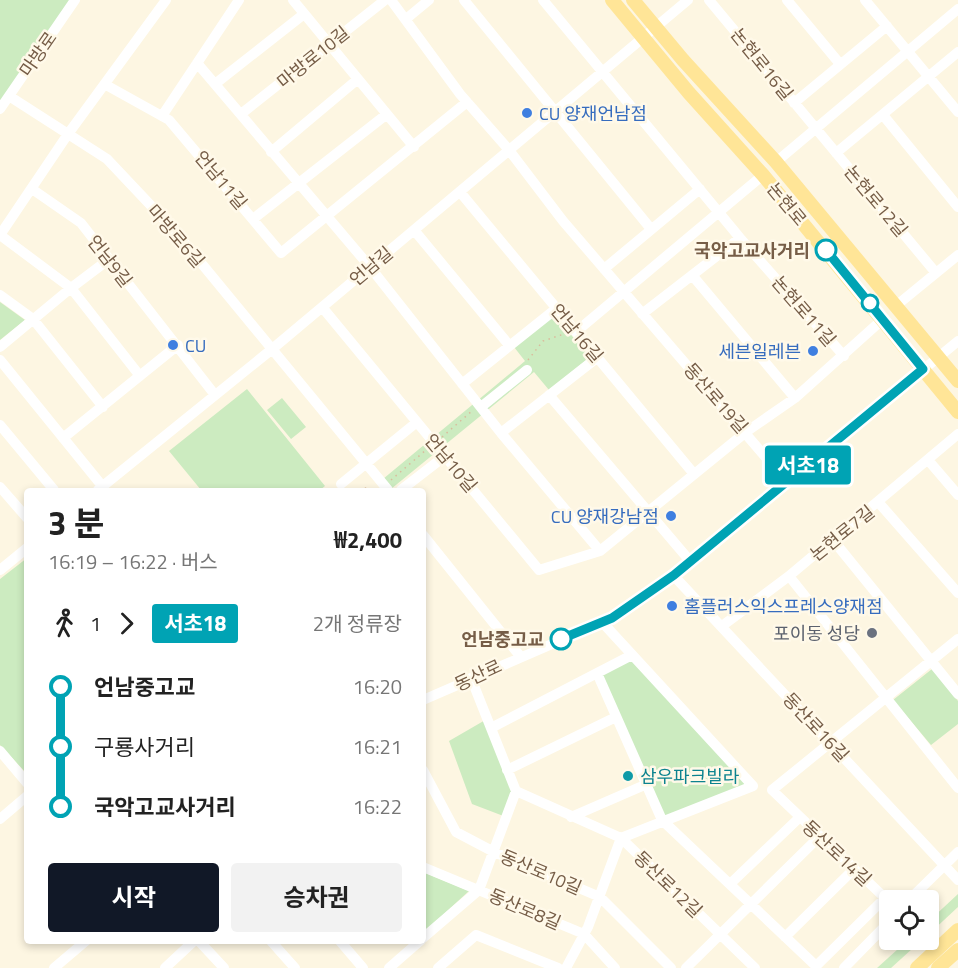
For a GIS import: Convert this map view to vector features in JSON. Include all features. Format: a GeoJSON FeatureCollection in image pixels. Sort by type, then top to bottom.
{"type":"FeatureCollection","features":[{"type":"Feature","properties":{"kind":"main road","name":"논현로"},"geometry":{"type":"LineString","coordinates":[[612,0],[642,38],[763,175],[958,412]]}},
{"type":"Feature","properties":{"kind":"main road","name":"논현로"},"geometry":{"type":"LineString","coordinates":[[633,0],[776,162],[958,381]]}},
{"type":"Feature","properties":{"kind":"main road"},"geometry":{"type":"LineString","coordinates":[[916,968],[958,930]]}},
{"type":"Feature","properties":{"kind":"main road"},"geometry":{"type":"LineString","coordinates":[[938,968],[958,950]]}},
{"type":"Feature","properties":{"kind":"street","name":"마방로"},"geometry":{"type":"LineString","coordinates":[[0,109],[75,0]]}},
{"type":"Feature","properties":{"kind":"street"},"geometry":{"type":"LineString","coordinates":[[140,376],[71,288],[0,235],[68,135],[166,0]]}},
{"type":"Feature","properties":{"kind":"street"},"geometry":{"type":"LineString","coordinates":[[162,116],[239,0]]}},
{"type":"Feature","properties":{"kind":"street"},"geometry":{"type":"LineString","coordinates":[[293,0],[414,147]]}},
{"type":"Feature","properties":{"kind":"street","name":"마방로10길"},"geometry":{"type":"LineString","coordinates":[[241,114],[385,0]]}},
{"type":"Feature","properties":{"kind":"street"},"geometry":{"type":"LineString","coordinates":[[391,0],[467,102],[509,150]]}},
{"type":"Feature","properties":{"kind":"street"},"geometry":{"type":"LineString","coordinates":[[406,19],[429,0]]}},
{"type":"Feature","properties":{"kind":"street"},"geometry":{"type":"LineString","coordinates":[[464,0],[556,110],[651,230]]}},
{"type":"Feature","properties":{"kind":"street","name":"논현로11길"},"geometry":{"type":"LineString","coordinates":[[543,0],[740,238],[844,356]]}},
{"type":"Feature","properties":{"kind":"street"},"geometry":{"type":"LineString","coordinates":[[642,38],[688,0]]}},
{"type":"Feature","properties":{"kind":"street","name":"논현로16길"},"geometry":{"type":"LineString","coordinates":[[709,0],[815,129]]}},
{"type":"Feature","properties":{"kind":"street"},"geometry":{"type":"LineString","coordinates":[[787,0],[840,64]]}},
{"type":"Feature","properties":{"kind":"street"},"geometry":{"type":"LineString","coordinates":[[866,0],[958,112]]}},
{"type":"Feature","properties":{"kind":"street"},"geometry":{"type":"LineString","coordinates":[[776,162],[955,11]]}},
{"type":"Feature","properties":{"kind":"street"},"geometry":{"type":"LineString","coordinates":[[215,84],[304,14]]}},
{"type":"Feature","properties":{"kind":"street"},"geometry":{"type":"LineString","coordinates":[[794,103],[887,26]]}},
{"type":"Feature","properties":{"kind":"street","name":"언남길"},"geometry":{"type":"LineString","coordinates":[[101,488],[271,350],[642,38]]}},
{"type":"Feature","properties":{"kind":"street"},"geometry":{"type":"LineString","coordinates":[[836,153],[958,52]]}},
{"type":"Feature","properties":{"kind":"street"},"geometry":{"type":"LineString","coordinates":[[197,63],[297,184],[370,267],[501,433],[600,551]]}},
{"type":"Feature","properties":{"kind":"street"},"geometry":{"type":"LineString","coordinates":[[271,152],[358,78]]}},
{"type":"Feature","properties":{"kind":"street","name":"언남11길"},"geometry":{"type":"LineString","coordinates":[[106,85],[169,120],[281,253],[326,217]]}},
{"type":"Feature","properties":{"kind":"street","name":"마방로6길"},"geometry":{"type":"LineString","coordinates":[[9,96],[107,159],[174,230],[386,488]]}},
{"type":"Feature","properties":{"kind":"street"},"geometry":{"type":"LineString","coordinates":[[326,217],[467,102]]}},
{"type":"Feature","properties":{"kind":"street"},"geometry":{"type":"LineString","coordinates":[[253,219],[387,114]]}},
{"type":"Feature","properties":{"kind":"street"},"geometry":{"type":"LineString","coordinates":[[883,115],[958,207]]}},
{"type":"Feature","properties":{"kind":"street","name":"논현로12길"},"geometry":{"type":"LineString","coordinates":[[815,129],[936,273]]}},
{"type":"Feature","properties":{"kind":"street","name":"동산로19길"},"geometry":{"type":"LineString","coordinates":[[509,150],[563,221],[787,482]]}},
{"type":"Feature","properties":{"kind":"street"},"geometry":{"type":"LineString","coordinates":[[577,332],[763,175]]}},
{"type":"Feature","properties":{"kind":"street","name":"언남9길"},"geometry":{"type":"LineString","coordinates":[[32,189],[81,223],[215,395]]}},
{"type":"Feature","properties":{"kind":"street"},"geometry":{"type":"LineString","coordinates":[[604,269],[699,189]]}},
{"type":"Feature","properties":{"kind":"street","name":"언남16길"},"geometry":{"type":"LineString","coordinates":[[460,192],[694,474]]}},
{"type":"Feature","properties":{"kind":"street"},"geometry":{"type":"LineString","coordinates":[[414,230],[509,345]]}},
{"type":"Feature","properties":{"kind":"street"},"geometry":{"type":"LineString","coordinates":[[642,314],[740,238]]}},
{"type":"Feature","properties":{"kind":"street"},"geometry":{"type":"LineString","coordinates":[[897,305],[958,255]]}},
{"type":"Feature","properties":{"kind":"street"},"geometry":{"type":"LineString","coordinates":[[0,347],[108,260]]}},
{"type":"Feature","properties":{"kind":"street"},"geometry":{"type":"LineString","coordinates":[[692,274],[795,398]]}},
{"type":"Feature","properties":{"kind":"street"},"geometry":{"type":"LineString","coordinates":[[0,295],[33,319],[103,406]]}},
{"type":"Feature","properties":{"kind":"street","name":"언남10길"},"geometry":{"type":"LineString","coordinates":[[322,307],[539,570],[600,551]]}},
{"type":"Feature","properties":{"kind":"street"},"geometry":{"type":"LineString","coordinates":[[462,384],[557,308]]}},
{"type":"Feature","properties":{"kind":"street","name":"논현로11길"},"geometry":{"type":"LineString","coordinates":[[600,551],[746,432],[795,398],[883,319]]}},
{"type":"Feature","properties":{"kind":"street","name":"동산로"},"geometry":{"type":"LineString","coordinates":[[426,699],[602,622],[674,575],[958,341]]}},
{"type":"Feature","properties":{"kind":"street"},"geometry":{"type":"LineString","coordinates":[[63,438],[178,345]]}},
{"type":"Feature","properties":{"kind":"street"},"geometry":{"type":"LineString","coordinates":[[501,433],[598,357]]}},
{"type":"Feature","properties":{"kind":"street"},"geometry":{"type":"LineString","coordinates":[[0,360],[63,438],[99,488]]}},
{"type":"Feature","properties":{"kind":"street"},"geometry":{"type":"LineString","coordinates":[[480,406],[526,368]]}},
{"type":"Feature","properties":{"kind":"street"},"geometry":{"type":"LineString","coordinates":[[549,395],[690,561]]}},
{"type":"Feature","properties":{"kind":"street"},"geometry":{"type":"LineString","coordinates":[[341,484],[417,422]]}},
{"type":"Feature","properties":{"kind":"street"},"geometry":{"type":"LineString","coordinates":[[0,425],[52,488]]}},
{"type":"Feature","properties":{"kind":"street","name":"논현로7길"},"geometry":{"type":"LineString","coordinates":[[722,626],[789,576],[879,503],[958,434]]}},
{"type":"Feature","properties":{"kind":"street"},"geometry":{"type":"LineString","coordinates":[[404,488],[444,456]]}},
{"type":"Feature","properties":{"kind":"street"},"geometry":{"type":"LineString","coordinates":[[928,460],[958,495]]}},
{"type":"Feature","properties":{"kind":"street"},"geometry":{"type":"LineString","coordinates":[[0,486],[24,514]]}},
{"type":"Feature","properties":{"kind":"street"},"geometry":{"type":"LineString","coordinates":[[879,503],[958,592]]}},
{"type":"Feature","properties":{"kind":"street"},"geometry":{"type":"LineString","coordinates":[[426,539],[520,656]]}},
{"type":"Feature","properties":{"kind":"street"},"geometry":{"type":"LineString","coordinates":[[833,540],[958,694]]}},
{"type":"Feature","properties":{"kind":"street"},"geometry":{"type":"LineString","coordinates":[[0,570],[24,550]]}},
{"type":"Feature","properties":{"kind":"street","name":"동산로16길"},"geometry":{"type":"LineString","coordinates":[[674,575],[958,880]]}},
{"type":"Feature","properties":{"kind":"street"},"geometry":{"type":"LineString","coordinates":[[789,576],[958,788]]}},
{"type":"Feature","properties":{"kind":"street"},"geometry":{"type":"LineString","coordinates":[[602,622],[630,656],[753,786]]}},
{"type":"Feature","properties":{"kind":"street"},"geometry":{"type":"LineString","coordinates":[[566,968],[585,934],[621,838],[753,786],[772,790],[958,639]]}},
{"type":"Feature","properties":{"kind":"street"},"geometry":{"type":"LineString","coordinates":[[491,728],[630,656]]}},
{"type":"Feature","properties":{"kind":"street"},"geometry":{"type":"LineString","coordinates":[[597,673],[662,820],[785,937],[854,869]]}},
{"type":"Feature","properties":{"kind":"street"},"geometry":{"type":"LineString","coordinates":[[426,936],[479,890],[516,792],[471,678]]}},
{"type":"Feature","properties":{"kind":"street"},"geometry":{"type":"LineString","coordinates":[[507,770],[616,717]]}},
{"type":"Feature","properties":{"kind":"street"},"geometry":{"type":"LineString","coordinates":[[0,751],[24,779]]}},
{"type":"Feature","properties":{"kind":"street","name":"동산로10길"},"geometry":{"type":"LineString","coordinates":[[426,776],[456,832],[494,852],[600,897],[671,968]]}},
{"type":"Feature","properties":{"kind":"street"},"geometry":{"type":"LineString","coordinates":[[571,817],[647,784]]}},
{"type":"Feature","properties":{"kind":"street","name":"동산로14길"},"geometry":{"type":"LineString","coordinates":[[772,790],[885,898],[816,966],[785,937]]}},
{"type":"Feature","properties":{"kind":"street","name":"동산로12길"},"geometry":{"type":"LineString","coordinates":[[516,792],[621,838],[755,968]]}},
{"type":"Feature","properties":{"kind":"street"},"geometry":{"type":"LineString","coordinates":[[0,819],[24,799]]}},
{"type":"Feature","properties":{"kind":"street"},"geometry":{"type":"LineString","coordinates":[[730,884],[799,818]]}},
{"type":"Feature","properties":{"kind":"street"},"geometry":{"type":"LineString","coordinates":[[686,968],[819,837]]}},
{"type":"Feature","properties":{"kind":"street"},"geometry":{"type":"LineString","coordinates":[[919,890],[958,852]]}},
{"type":"Feature","properties":{"kind":"street","name":"동산로8길"},"geometry":{"type":"LineString","coordinates":[[426,868],[585,934],[615,968]]}},
{"type":"Feature","properties":{"kind":"street"},"geometry":{"type":"LineString","coordinates":[[844,968],[879,932]]}},
{"type":"Feature","properties":{"kind":"street"},"geometry":{"type":"LineString","coordinates":[[438,968],[476,935],[558,968]]}},
{"type":"Feature","properties":{"kind":"street"},"geometry":{"type":"LineString","coordinates":[[54,968],[82,944]]}},
{"type":"Feature","properties":{"kind":"street"},"geometry":{"type":"LineString","coordinates":[[166,968],[192,944]]}},
{"type":"Feature","properties":{"kind":"street"},"geometry":{"type":"LineString","coordinates":[[200,944],[224,968]]}},
{"type":"Feature","properties":{"kind":"street"},"geometry":{"type":"LineString","coordinates":[[274,944],[295,968]]}},
{"type":"Feature","properties":{"kind":"street"},"geometry":{"type":"LineString","coordinates":[[342,944],[363,968]]}},
{"type":"Feature","properties":{"kind":"street"},"geometry":{"type":"LineString","coordinates":[[389,968],[416,944]]}},
{"type":"Feature","properties":{"kind":"street"},"geometry":{"type":"LineString","coordinates":[[738,968],[746,959]]}},
{"type":"Feature","properties":{"kind":"path"},"geometry":{"type":"LineString","coordinates":[[526,368],[533,351],[543,341],[577,332]]}},
{"type":"Feature","properties":{"kind":"path"},"geometry":{"type":"LineString","coordinates":[[386,488],[480,406]]}},
{"type":"Feature","properties":{"kind":"green space"},"geometry":{"type":"Polygon","coordinates":[[[0,0],[71,0],[0,102],[0,0]]]}},
{"type":"Feature","properties":{"kind":"green space"},"geometry":{"type":"Polygon","coordinates":[[[0,302],[25,320],[0,340],[0,302]]]}},
{"type":"Feature","properties":{"kind":"green space"},"geometry":{"type":"Polygon","coordinates":[[[554,315],[590,357],[549,390],[534,372],[390,488],[383,479],[525,361],[514,347],[554,315]]]}},
{"type":"Feature","properties":{"kind":"green space"},"geometry":{"type":"Polygon","coordinates":[[[247,389],[325,486],[322,488],[199,488],[169,451],[247,389]]]}},
{"type":"Feature","properties":{"kind":"green space"},"geometry":{"type":"Polygon","coordinates":[[[282,398],[306,427],[291,439],[267,410],[282,398]]]}},
{"type":"Feature","properties":{"kind":"green space"},"geometry":{"type":"Polygon","coordinates":[[[24,560],[24,771],[0,745],[0,579],[24,560]]]}},
{"type":"Feature","properties":{"kind":"green space"},"geometry":{"type":"Polygon","coordinates":[[[630,656],[753,786],[662,820],[597,673],[630,656]]]}},
{"type":"Feature","properties":{"kind":"green space"},"geometry":{"type":"Polygon","coordinates":[[[932,669],[958,701],[958,724],[931,745],[893,700],[932,669]]]}},
{"type":"Feature","properties":{"kind":"green space"},"geometry":{"type":"Polygon","coordinates":[[[487,719],[516,791],[506,817],[472,804],[449,741],[487,719]]]}},
{"type":"Feature","properties":{"kind":"green space"},"geometry":{"type":"Polygon","coordinates":[[[426,873],[469,891],[426,930],[426,873]]]}},
{"type":"Feature","properties":{"kind":"green space"},"geometry":{"type":"Polygon","coordinates":[[[958,894],[958,907],[939,925],[939,912],[958,894]]]}},
{"type":"Feature","properties":{"kind":"green space"},"geometry":{"type":"Polygon","coordinates":[[[897,950],[911,950],[891,968],[877,968],[897,950]]]}},
{"type":"Feature","properties":{"kind":"bus line","name":"서초18"},"geometry":{"type":"LineString","coordinates":[[561,639],[612,618],[674,575],[923,369],[826,250]]}},
{"type":"Feature","properties":{"kind":"place","name":"CU 양재언남점"},"geometry":{"type":"Point","coordinates":[527,113]}},
{"type":"Feature","properties":{"kind":"place","name":"국악고교사거리"},"geometry":{"type":"Point","coordinates":[826,250]}},
{"type":"Feature","properties":{"kind":"place","name":"CU"},"geometry":{"type":"Point","coordinates":[173,345]}},
{"type":"Feature","properties":{"kind":"place","name":"세븐일레븐"},"geometry":{"type":"Point","coordinates":[813,351]}},
{"type":"Feature","properties":{"kind":"place","name":"CU 양재강남점"},"geometry":{"type":"Point","coordinates":[671,516]}},
{"type":"Feature","properties":{"kind":"place","name":"홈플러스익스프레스양재점"},"geometry":{"type":"Point","coordinates":[672,606]}},
{"type":"Feature","properties":{"kind":"place","name":"포이동 성당"},"geometry":{"type":"Point","coordinates":[872,633]}},
{"type":"Feature","properties":{"kind":"place","name":"언남중고교"},"geometry":{"type":"Point","coordinates":[561,639]}},
{"type":"Feature","properties":{"kind":"place","name":"삼우파크빌라"},"geometry":{"type":"Point","coordinates":[628,776]}}]}
